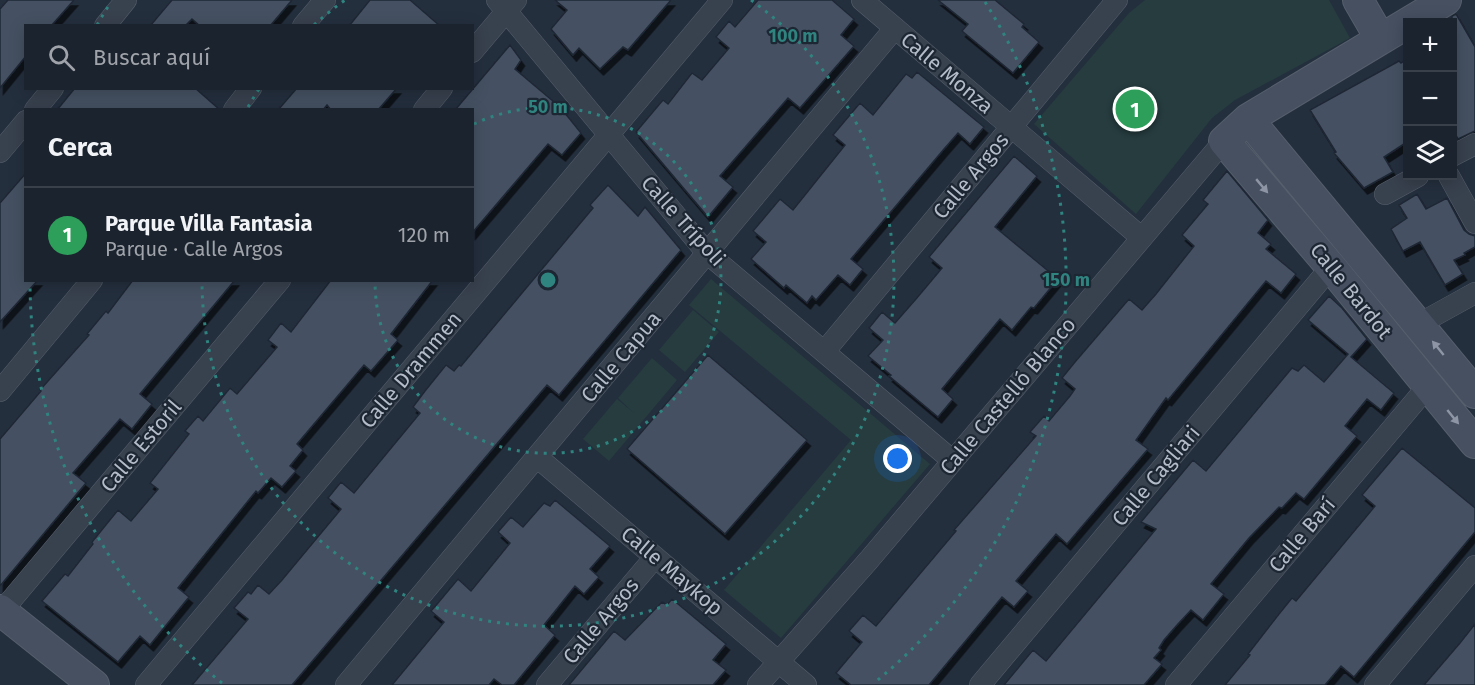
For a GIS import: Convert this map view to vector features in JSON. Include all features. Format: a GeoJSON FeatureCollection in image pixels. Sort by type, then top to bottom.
{"type":"FeatureCollection","features":[{"type":"Feature","properties":{"kind":"street"},"geometry":{"type":"LineString","coordinates":[[107,24],[126,0]]}},
{"type":"Feature","properties":{"kind":"street"},"geometry":{"type":"LineString","coordinates":[[305,24],[325,0]]}},
{"type":"Feature","properties":{"kind":"street","name":"Calle Drammen"},"geometry":{"type":"LineString","coordinates":[[146,685],[722,0]]}},
{"type":"Feature","properties":{"kind":"street","name":"Calle Monza"},"geometry":{"type":"LineString","coordinates":[[862,0],[1142,238]]}},
{"type":"Feature","properties":{"kind":"street","name":"Calle Argos"},"geometry":{"type":"LineString","coordinates":[[824,352],[1117,0]]}},
{"type":"Feature","properties":{"kind":"street"},"geometry":{"type":"LineString","coordinates":[[1358,0],[1380,38]]}},
{"type":"Feature","properties":{"kind":"street","name":"Calle Castelló Blanco"},"geometry":{"type":"LineString","coordinates":[[758,685],[953,461],[1224,141],[1248,118],[1446,0]]}},
{"type":"Feature","properties":{"kind":"street"},"geometry":{"type":"LineString","coordinates":[[474,49],[506,4]]}},
{"type":"Feature","properties":{"kind":"street","name":"Calle Trípoli"},"geometry":{"type":"LineString","coordinates":[[506,4],[609,135],[707,253],[953,461]]}},
{"type":"Feature","properties":{"kind":"street","name":"Calle Capua"},"geometry":{"type":"LineString","coordinates":[[346,685],[895,28]]}},
{"type":"Feature","properties":{"kind":"street"},"geometry":{"type":"LineString","coordinates":[[37,108],[51,90]]}},
{"type":"Feature","properties":{"kind":"street"},"geometry":{"type":"LineString","coordinates":[[236,108],[249,90]]}},
{"type":"Feature","properties":{"kind":"street"},"geometry":{"type":"LineString","coordinates":[[426,108],[440,90]]}},
{"type":"Feature","properties":{"kind":"street","name":"Calle Bardot"},"geometry":{"type":"LineString","coordinates":[[1248,118],[1475,393]]}},
{"type":"Feature","properties":{"kind":"street"},"geometry":{"type":"LineString","coordinates":[[0,152],[24,123]]}},
{"type":"Feature","properties":{"kind":"street","name":"Calle Bardot"},"geometry":{"type":"LineString","coordinates":[[1224,141],[1475,443]]}},
{"type":"Feature","properties":{"kind":"street"},"geometry":{"type":"LineString","coordinates":[[1457,153],[1475,144]]}},
{"type":"Feature","properties":{"kind":"street"},"geometry":{"type":"LineString","coordinates":[[1384,194],[1410,180]]}},
{"type":"Feature","properties":{"kind":"street"},"geometry":{"type":"LineString","coordinates":[[1451,180],[1475,223]]}},
{"type":"Feature","properties":{"kind":"street","name":"Calle Cagliari"},"geometry":{"type":"LineString","coordinates":[[980,685],[1331,267]]}},
{"type":"Feature","properties":{"kind":"street"},"geometry":{"type":"LineString","coordinates":[[0,391],[90,282]]}},
{"type":"Feature","properties":{"kind":"street","name":"Calle Estoril"},"geometry":{"type":"LineString","coordinates":[[1,610],[278,282]]}},
{"type":"Feature","properties":{"kind":"street"},"geometry":{"type":"LineString","coordinates":[[1419,324],[1475,293]]}},
{"type":"Feature","properties":{"kind":"street","name":"Calle Barí"},"geometry":{"type":"LineString","coordinates":[[1176,685],[1428,386]]}},
{"type":"Feature","properties":{"kind":"street","name":"Calle Maykop"},"geometry":{"type":"LineString","coordinates":[[537,457],[806,685]]}},
{"type":"Feature","properties":{"kind":"street","name":"Calle Argos"},"geometry":{"type":"LineString","coordinates":[[547,685],[655,557]]}},
{"type":"Feature","properties":{"kind":"street"},"geometry":{"type":"LineString","coordinates":[[1375,685],[1475,566]]}},
{"type":"Feature","properties":{"kind":"street"},"geometry":{"type":"LineString","coordinates":[[1,610],[94,685]]}},
{"type":"Feature","properties":{"kind":"green space"},"geometry":{"type":"Polygon","coordinates":[[[1145,0],[1329,0],[1350,38],[1235,100],[1212,118],[1136,214],[1034,124],[1129,13],[1145,0]]]}},
{"type":"Feature","properties":{"kind":"green space"},"geometry":{"type":"Polygon","coordinates":[[[711,279],[930,464],[781,638],[724,590],[851,440],[689,305],[711,279]]]}},
{"type":"Feature","properties":{"kind":"green space"},"geometry":{"type":"Polygon","coordinates":[[[693,310],[719,332],[685,372],[659,350],[693,310]]]}},
{"type":"Feature","properties":{"kind":"green space"},"geometry":{"type":"Polygon","coordinates":[[[652,358],[677,380],[609,461],[583,439],[617,399],[634,413],[618,398],[652,358]]]}},
{"type":"Feature","properties":{"kind":"building"},"geometry":{"type":"Polygon","coordinates":[[[8,0],[74,0],[53,24],[24,24],[24,58],[0,88],[0,9],[8,0]]]}},
{"type":"Feature","properties":{"kind":"building"},"geometry":{"type":"Polygon","coordinates":[[[172,0],[292,0],[272,24],[198,24],[192,19],[187,24],[152,24],[172,0]]]}},
{"type":"Feature","properties":{"kind":"building"},"geometry":{"type":"Polygon","coordinates":[[[370,0],[410,0],[438,24],[351,24],[370,0]]]}},
{"type":"Feature","properties":{"kind":"building"},"geometry":{"type":"Polygon","coordinates":[[[555,0],[671,0],[628,50],[623,47],[600,69],[579,48],[573,55],[551,29],[567,10],[555,0]]]}},
{"type":"Feature","properties":{"kind":"building"},"geometry":{"type":"Polygon","coordinates":[[[758,0],[832,0],[854,19],[841,35],[854,46],[800,108],[788,98],[720,176],[733,187],[708,217],[636,132],[663,100],[668,104],[692,73],[702,80],[729,48],[716,37],[729,21],[735,27],[758,0]]]}},
{"type":"Feature","properties":{"kind":"building"},"geometry":{"type":"Polygon","coordinates":[[[938,0],[995,0],[1024,24],[1022,27],[1039,42],[1013,73],[962,31],[968,24],[938,0]]]}},
{"type":"Feature","properties":{"kind":"building"},"geometry":{"type":"Polygon","coordinates":[[[1456,14],[1475,47],[1475,131],[1458,139],[1457,18],[1452,18],[1456,14]]]}},
{"type":"Feature","properties":{"kind":"building"},"geometry":{"type":"Polygon","coordinates":[[[510,45],[521,60],[515,69],[560,107],[581,133],[562,155],[548,144],[474,231],[474,108],[457,108],[510,45]]]}},
{"type":"Feature","properties":{"kind":"building"},"geometry":{"type":"Polygon","coordinates":[[[1399,61],[1403,62],[1403,145],[1384,157],[1393,172],[1364,188],[1334,153],[1336,152],[1310,110],[1399,61]]]}},
{"type":"Feature","properties":{"kind":"building"},"geometry":{"type":"Polygon","coordinates":[[[917,72],[984,127],[970,144],[958,133],[944,149],[851,259],[863,269],[850,285],[838,275],[816,300],[812,296],[807,303],[786,285],[784,288],[751,259],[766,242],[753,231],[780,199],[793,210],[845,145],[833,135],[860,103],[873,115],[906,74],[912,78],[917,72]]]}},
{"type":"Feature","properties":{"kind":"building"},"geometry":{"type":"Polygon","coordinates":[[[73,90],[197,90],[218,108],[59,108],[73,90]]]}},
{"type":"Feature","properties":{"kind":"building"},"geometry":{"type":"Polygon","coordinates":[[[295,90],[395,90],[380,108],[329,108],[327,105],[325,108],[280,108],[295,90]]]}},
{"type":"Feature","properties":{"kind":"building"},"geometry":{"type":"Polygon","coordinates":[[[1014,156],[1037,176],[995,227],[1058,279],[1012,330],[1000,319],[942,389],[953,399],[938,417],[868,356],[883,340],[869,328],[882,312],[895,323],[916,299],[942,268],[929,257],[1014,156]]]}},
{"type":"Feature","properties":{"kind":"building"},"geometry":{"type":"Polygon","coordinates":[[[1227,171],[1268,220],[1258,233],[1271,244],[1266,249],[1296,274],[1281,293],[1266,281],[1168,400],[1166,398],[1136,440],[1148,449],[1067,544],[1056,534],[1016,581],[1028,591],[1014,607],[1002,597],[929,685],[851,685],[836,673],[862,642],[849,631],[863,615],[876,626],[956,531],[954,530],[1036,436],[1030,432],[1044,416],[1049,421],[1075,389],[1062,378],[1129,299],[1142,310],[1156,294],[1194,246],[1182,235],[1208,204],[1203,200],[1227,171]]]}},
{"type":"Feature","properties":{"kind":"building"},"geometry":{"type":"Polygon","coordinates":[[[24,175],[24,282],[36,282],[0,322],[0,203],[24,175]]]}},
{"type":"Feature","properties":{"kind":"building"},"geometry":{"type":"Polygon","coordinates":[[[608,185],[638,216],[645,207],[681,250],[559,395],[547,385],[292,685],[192,685],[248,619],[234,608],[248,592],[251,594],[258,585],[269,594],[282,580],[341,509],[328,498],[341,482],[354,493],[420,413],[413,407],[446,365],[454,371],[459,365],[461,366],[593,208],[590,205],[608,185]]]}},
{"type":"Feature","properties":{"kind":"building"},"geometry":{"type":"Polygon","coordinates":[[[1417,194],[1426,209],[1447,198],[1464,230],[1475,236],[1475,247],[1454,260],[1463,274],[1445,285],[1420,242],[1403,251],[1391,229],[1407,218],[1399,205],[1417,194]]]}},
{"type":"Feature","properties":{"kind":"building"},"geometry":{"type":"Polygon","coordinates":[[[131,282],[233,282],[140,394],[152,404],[132,429],[120,419],[73,473],[86,483],[0,586],[0,439],[89,335],[87,334],[106,311],[108,313],[131,282]]]}},
{"type":"Feature","properties":{"kind":"building"},"geometry":{"type":"Polygon","coordinates":[[[329,282],[431,282],[391,334],[398,340],[371,371],[364,365],[297,444],[303,450],[290,466],[296,471],[282,487],[271,478],[258,493],[256,491],[178,588],[189,597],[150,645],[140,636],[118,662],[42,601],[65,574],[68,576],[118,510],[131,521],[158,489],[150,483],[189,434],[185,431],[198,416],[203,421],[230,388],[237,394],[277,347],[268,340],[281,323],[291,332],[329,282]]]}},
{"type":"Feature","properties":{"kind":"building"},"geometry":{"type":"Polygon","coordinates":[[[1329,296],[1367,339],[1351,357],[1394,393],[1381,410],[1367,399],[1345,426],[1357,436],[1304,499],[1296,493],[1249,538],[1211,584],[1224,594],[1203,620],[1191,610],[1177,625],[1164,640],[1159,648],[1161,650],[1154,658],[1162,664],[1144,685],[1004,685],[1033,650],[1046,661],[1156,529],[1141,522],[1193,460],[1206,471],[1292,368],[1298,371],[1304,365],[1324,382],[1348,354],[1308,320],[1329,296]]]}},
{"type":"Feature","properties":{"kind":"building"},"geometry":{"type":"Polygon","coordinates":[[[708,355],[807,440],[725,534],[627,449],[708,355]]]}},
{"type":"Feature","properties":{"kind":"building"},"geometry":{"type":"Polygon","coordinates":[[[1402,448],[1475,508],[1475,532],[1354,677],[1341,666],[1325,685],[1225,685],[1292,598],[1296,601],[1375,506],[1362,495],[1402,448]]]}},
{"type":"Feature","properties":{"kind":"building"},"geometry":{"type":"Polygon","coordinates":[[[555,500],[610,546],[590,569],[599,577],[584,594],[575,586],[544,625],[555,635],[514,685],[502,685],[494,679],[489,685],[392,685],[444,622],[431,611],[458,579],[471,591],[510,543],[498,532],[511,517],[523,527],[544,503],[550,506],[555,500]]]}},
{"type":"Feature","properties":{"kind":"building"},"geometry":{"type":"Polygon","coordinates":[[[672,599],[726,644],[713,660],[726,670],[713,685],[569,685],[614,631],[625,640],[662,602],[667,605],[672,599]]]}},
{"type":"Feature","properties":{"kind":"building"},"geometry":{"type":"Polygon","coordinates":[[[1475,624],[1475,685],[1424,685],[1460,643],[1475,624]]]}},
{"type":"Feature","properties":{"kind":"place","name":"Parque Villa Fantasia"},"geometry":{"type":"Point","coordinates":[1135,109]}}]}
